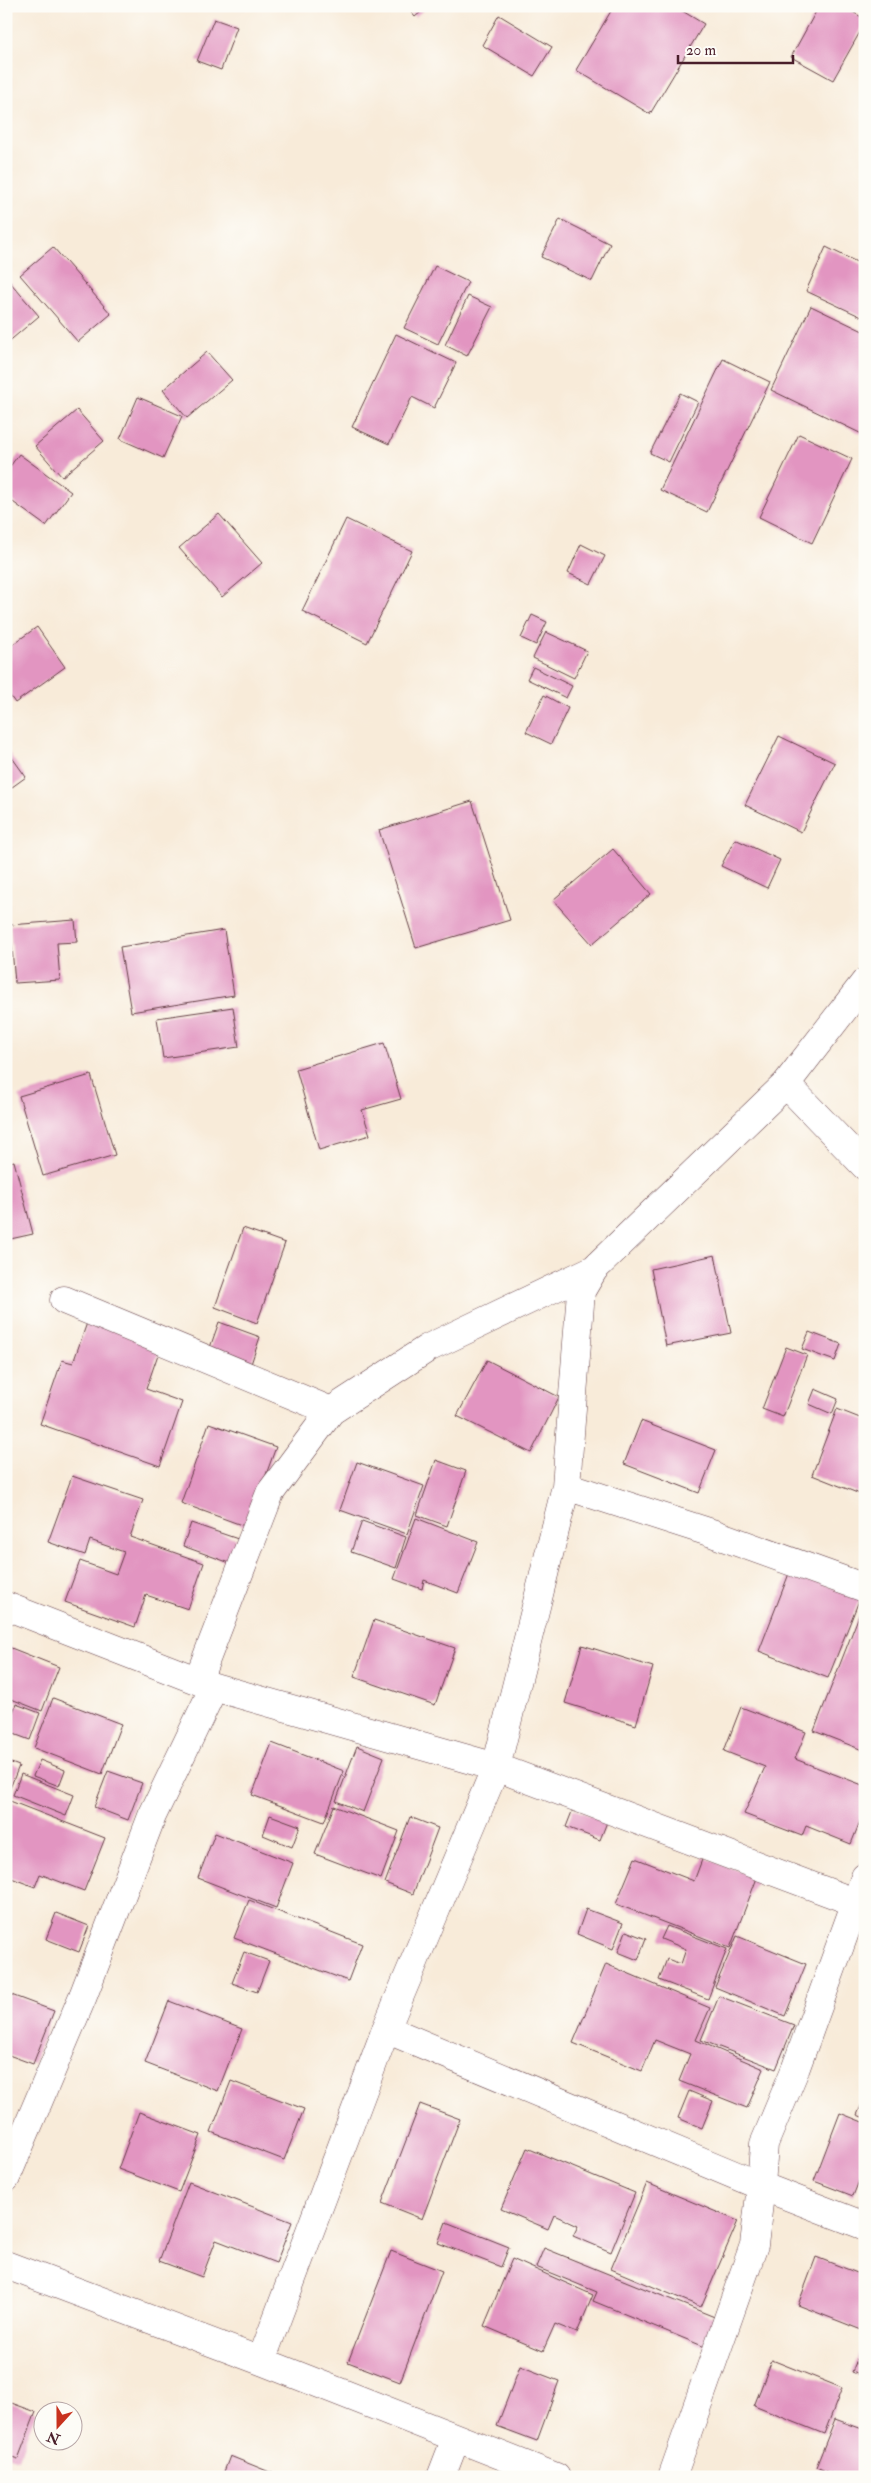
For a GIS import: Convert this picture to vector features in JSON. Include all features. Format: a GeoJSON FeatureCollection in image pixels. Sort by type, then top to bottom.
{"type":"FeatureCollection","features":[{"type":"Feature","properties":{"kind":"street"},"geometry":{"type":"LineString","coordinates":[[261,2361],[386,2030],[496,1767],[566,1486],[581,1291],[594,1269],[786,1084],[865,982]]}},
{"type":"Feature","properties":{"kind":"street"},"geometry":{"type":"LineString","coordinates":[[786,1084],[865,1166]]}},
{"type":"Feature","properties":{"kind":"street"},"geometry":{"type":"LineString","coordinates":[[6,2178],[83,1996],[152,1816],[206,1683],[270,1493],[331,1411],[428,1348],[594,1269]]}},
{"type":"Feature","properties":{"kind":"street"},"geometry":{"type":"LineString","coordinates":[[64,1300],[331,1411]]}},
{"type":"Feature","properties":{"kind":"street"},"geometry":{"type":"LineString","coordinates":[[566,1486],[715,1534],[865,1588]]}},
{"type":"Feature","properties":{"kind":"street"},"geometry":{"type":"LineString","coordinates":[[6,1606],[206,1683],[496,1767],[860,1905]]}},
{"type":"Feature","properties":{"kind":"street"},"geometry":{"type":"LineString","coordinates":[[672,2477],[754,2245],[764,2144],[796,2070],[860,1905],[865,1877]]}},
{"type":"Feature","properties":{"kind":"street"},"geometry":{"type":"LineString","coordinates":[[386,2030],[761,2186],[865,2226]]}},
{"type":"Feature","properties":{"kind":"street"},"geometry":{"type":"LineString","coordinates":[[6,2265],[261,2361],[556,2477]]}},
{"type":"Feature","properties":{"kind":"street"},"geometry":{"type":"LineString","coordinates":[[441,2477],[456,2438]]}},
{"type":"Feature","properties":{"kind":"building"},"geometry":{"type":"Polygon","coordinates":[[[406,6],[428,6],[415,17],[406,6]]]}},
{"type":"Feature","properties":{"kind":"building"},"geometry":{"type":"Polygon","coordinates":[[[614,6],[674,6],[704,24],[650,114],[576,70],[614,6]]]}},
{"type":"Feature","properties":{"kind":"building"},"geometry":{"type":"Polygon","coordinates":[[[819,6],[842,6],[865,19],[865,23],[833,80],[791,57],[819,6]]]}},
{"type":"Feature","properties":{"kind":"building"},"geometry":{"type":"Polygon","coordinates":[[[499,15],[552,47],[534,76],[482,45],[499,15]]]}},
{"type":"Feature","properties":{"kind":"building"},"geometry":{"type":"Polygon","coordinates":[[[214,19],[237,27],[221,70],[197,61],[214,19]]]}},
{"type":"Feature","properties":{"kind":"building"},"geometry":{"type":"Polygon","coordinates":[[[560,219],[610,244],[592,281],[541,257],[560,219]]]}},
{"type":"Feature","properties":{"kind":"building"},"geometry":{"type":"Polygon","coordinates":[[[53,247],[111,314],[78,342],[20,275],[53,247]]]}},
{"type":"Feature","properties":{"kind":"building"},"geometry":{"type":"Polygon","coordinates":[[[826,247],[865,266],[864,318],[806,291],[826,247]]]}},
{"type":"Feature","properties":{"kind":"building"},"geometry":{"type":"Polygon","coordinates":[[[435,266],[468,282],[438,344],[404,328],[435,266]]]}},
{"type":"Feature","properties":{"kind":"building"},"geometry":{"type":"Polygon","coordinates":[[[10,282],[39,316],[6,344],[6,285],[10,282]]]}},
{"type":"Feature","properties":{"kind":"building"},"geometry":{"type":"Polygon","coordinates":[[[468,296],[492,307],[467,356],[445,345],[468,296]]]}},
{"type":"Feature","properties":{"kind":"building"},"geometry":{"type":"Polygon","coordinates":[[[811,306],[865,332],[864,435],[771,390],[811,306]]]}},
{"type":"Feature","properties":{"kind":"building"},"geometry":{"type":"Polygon","coordinates":[[[396,334],[456,363],[434,408],[412,397],[389,444],[352,427],[396,334]]]}},
{"type":"Feature","properties":{"kind":"building"},"geometry":{"type":"Polygon","coordinates":[[[207,352],[232,380],[187,418],[163,390],[207,352]]]}},
{"type":"Feature","properties":{"kind":"building"},"geometry":{"type":"Polygon","coordinates":[[[723,359],[770,382],[707,512],[660,490],[723,359]]]}},
{"type":"Feature","properties":{"kind":"building"},"geometry":{"type":"Polygon","coordinates":[[[680,393],[698,402],[669,462],[650,453],[680,393]]]}},
{"type":"Feature","properties":{"kind":"building"},"geometry":{"type":"Polygon","coordinates":[[[138,397],[182,416],[163,458],[120,439],[138,397]]]}},
{"type":"Feature","properties":{"kind":"building"},"geometry":{"type":"Polygon","coordinates":[[[77,410],[104,441],[62,477],[35,446],[77,410]]]}},
{"type":"Feature","properties":{"kind":"building"},"geometry":{"type":"Polygon","coordinates":[[[799,434],[852,459],[812,543],[759,517],[799,434]]]}},
{"type":"Feature","properties":{"kind":"building"},"geometry":{"type":"Polygon","coordinates":[[[19,454],[71,492],[46,526],[6,497],[6,472],[19,454]]]}},
{"type":"Feature","properties":{"kind":"building"},"geometry":{"type":"Polygon","coordinates":[[[219,514],[262,563],[222,597],[179,548],[219,514]]]}},
{"type":"Feature","properties":{"kind":"building"},"geometry":{"type":"Polygon","coordinates":[[[346,519],[412,551],[367,643],[302,611],[346,519]]]}},
{"type":"Feature","properties":{"kind":"building"},"geometry":{"type":"Polygon","coordinates":[[[581,544],[605,556],[591,584],[568,573],[581,544]]]}},
{"type":"Feature","properties":{"kind":"building"},"geometry":{"type":"Polygon","coordinates":[[[532,615],[547,622],[536,645],[521,638],[532,615]]]}},
{"type":"Feature","properties":{"kind":"building"},"geometry":{"type":"Polygon","coordinates":[[[37,627],[65,667],[15,703],[6,690],[6,649],[37,627]]]}},
{"type":"Feature","properties":{"kind":"building"},"geometry":{"type":"Polygon","coordinates":[[[546,632],[587,651],[574,678],[533,658],[546,632]]]}},
{"type":"Feature","properties":{"kind":"building"},"geometry":{"type":"Polygon","coordinates":[[[533,667],[572,686],[566,698],[527,679],[533,667]]]}},
{"type":"Feature","properties":{"kind":"building"},"geometry":{"type":"Polygon","coordinates":[[[544,695],[568,708],[551,744],[526,732],[544,695]]]}},
{"type":"Feature","properties":{"kind":"building"},"geometry":{"type":"Polygon","coordinates":[[[779,736],[835,763],[801,832],[745,805],[779,736]]]}},
{"type":"Feature","properties":{"kind":"building"},"geometry":{"type":"Polygon","coordinates":[[[6,749],[26,777],[8,790],[6,788],[6,749]]]}},
{"type":"Feature","properties":{"kind":"building"},"geometry":{"type":"Polygon","coordinates":[[[472,801],[510,920],[416,948],[379,830],[472,801]]]}},
{"type":"Feature","properties":{"kind":"building"},"geometry":{"type":"Polygon","coordinates":[[[735,839],[780,860],[767,888],[721,866],[735,839]]]}},
{"type":"Feature","properties":{"kind":"building"},"geometry":{"type":"Polygon","coordinates":[[[613,849],[651,894],[592,944],[553,900],[613,849]]]}},
{"type":"Feature","properties":{"kind":"building"},"geometry":{"type":"Polygon","coordinates":[[[75,920],[77,942],[57,943],[60,980],[15,983],[10,925],[75,920]]]}},
{"type":"Feature","properties":{"kind":"building"},"geometry":{"type":"Polygon","coordinates":[[[224,930],[234,995],[131,1012],[120,947],[224,930]]]}},
{"type":"Feature","properties":{"kind":"building"},"geometry":{"type":"Polygon","coordinates":[[[233,1007],[239,1047],[163,1058],[157,1018],[233,1007]]]}},
{"type":"Feature","properties":{"kind":"building"},"geometry":{"type":"Polygon","coordinates":[[[384,1043],[401,1099],[362,1110],[370,1135],[319,1150],[296,1069],[384,1043]]]}},
{"type":"Feature","properties":{"kind":"building"},"geometry":{"type":"Polygon","coordinates":[[[91,1075],[115,1155],[43,1176],[19,1096],[91,1075]]]}},
{"type":"Feature","properties":{"kind":"building"},"geometry":{"type":"Polygon","coordinates":[[[14,1161],[33,1234],[6,1240],[6,1163],[14,1161]]]}},
{"type":"Feature","properties":{"kind":"building"},"geometry":{"type":"Polygon","coordinates":[[[243,1228],[285,1243],[257,1323],[215,1307],[243,1228]]]}},
{"type":"Feature","properties":{"kind":"building"},"geometry":{"type":"Polygon","coordinates":[[[715,1255],[731,1333],[666,1346],[651,1269],[715,1255]]]}},
{"type":"Feature","properties":{"kind":"building"},"geometry":{"type":"Polygon","coordinates":[[[89,1317],[162,1343],[146,1389],[182,1402],[160,1466],[40,1424],[62,1360],[73,1363],[89,1317]]]}},
{"type":"Feature","properties":{"kind":"building"},"geometry":{"type":"Polygon","coordinates":[[[219,1322],[260,1337],[249,1370],[207,1356],[219,1322]]]}},
{"type":"Feature","properties":{"kind":"building"},"geometry":{"type":"Polygon","coordinates":[[[809,1332],[841,1344],[835,1361],[802,1349],[809,1332]]]}},
{"type":"Feature","properties":{"kind":"building"},"geometry":{"type":"Polygon","coordinates":[[[786,1347],[807,1355],[783,1417],[762,1409],[786,1347]]]}},
{"type":"Feature","properties":{"kind":"building"},"geometry":{"type":"Polygon","coordinates":[[[487,1360],[559,1397],[531,1453],[457,1416],[487,1360]]]}},
{"type":"Feature","properties":{"kind":"building"},"geometry":{"type":"Polygon","coordinates":[[[815,1389],[838,1399],[832,1414],[809,1404],[815,1389]]]}},
{"type":"Feature","properties":{"kind":"building"},"geometry":{"type":"Polygon","coordinates":[[[837,1409],[865,1420],[865,1496],[812,1475],[837,1409]]]}},
{"type":"Feature","properties":{"kind":"building"},"geometry":{"type":"Polygon","coordinates":[[[641,1421],[716,1450],[699,1493],[624,1464],[641,1421]]]}},
{"type":"Feature","properties":{"kind":"building"},"geometry":{"type":"Polygon","coordinates":[[[209,1423],[276,1447],[247,1527],[181,1503],[209,1423]]]}},
{"type":"Feature","properties":{"kind":"building"},"geometry":{"type":"Polygon","coordinates":[[[436,1460],[466,1471],[447,1526],[417,1515],[436,1460]]]}},
{"type":"Feature","properties":{"kind":"building"},"geometry":{"type":"Polygon","coordinates":[[[357,1462],[424,1486],[407,1534],[340,1510],[357,1462]]]}},
{"type":"Feature","properties":{"kind":"building"},"geometry":{"type":"Polygon","coordinates":[[[72,1476],[143,1500],[130,1537],[204,1563],[188,1609],[146,1595],[135,1627],[65,1602],[80,1561],[116,1574],[124,1552],[90,1540],[85,1555],[48,1542],[72,1476]]]}},
{"type":"Feature","properties":{"kind":"building"},"geometry":{"type":"Polygon","coordinates":[[[416,1518],[478,1542],[458,1593],[424,1580],[422,1589],[394,1579],[416,1518]]]}},
{"type":"Feature","properties":{"kind":"building"},"geometry":{"type":"Polygon","coordinates":[[[362,1521],[406,1537],[396,1568],[351,1552],[362,1521]]]}},
{"type":"Feature","properties":{"kind":"building"},"geometry":{"type":"Polygon","coordinates":[[[191,1523],[238,1539],[230,1563],[183,1546],[191,1523]]]}},
{"type":"Feature","properties":{"kind":"building"},"geometry":{"type":"Polygon","coordinates":[[[790,1571],[860,1598],[828,1678],[759,1651],[790,1571]]]}},
{"type":"Feature","properties":{"kind":"building"},"geometry":{"type":"Polygon","coordinates":[[[865,1600],[865,1751],[814,1731],[865,1600]]]}},
{"type":"Feature","properties":{"kind":"building"},"geometry":{"type":"Polygon","coordinates":[[[374,1620],[455,1648],[435,1705],[354,1677],[374,1620]]]}},
{"type":"Feature","properties":{"kind":"building"},"geometry":{"type":"Polygon","coordinates":[[[582,1645],[653,1667],[636,1725],[565,1703],[582,1645]]]}},
{"type":"Feature","properties":{"kind":"building"},"geometry":{"type":"Polygon","coordinates":[[[6,1646],[59,1667],[42,1711],[6,1697],[6,1646]]]}},
{"type":"Feature","properties":{"kind":"building"},"geometry":{"type":"Polygon","coordinates":[[[53,1698],[121,1724],[102,1774],[34,1748],[53,1698]]]}},
{"type":"Feature","properties":{"kind":"building"},"geometry":{"type":"Polygon","coordinates":[[[16,1704],[40,1713],[30,1740],[6,1731],[16,1704]]]}},
{"type":"Feature","properties":{"kind":"building"},"geometry":{"type":"Polygon","coordinates":[[[741,1707],[806,1732],[795,1759],[865,1786],[865,1809],[851,1844],[806,1826],[802,1836],[744,1814],[765,1767],[724,1751],[741,1707]]]}},
{"type":"Feature","properties":{"kind":"building"},"geometry":{"type":"Polygon","coordinates":[[[272,1743],[344,1771],[324,1822],[252,1795],[272,1743]]]}},
{"type":"Feature","properties":{"kind":"building"},"geometry":{"type":"Polygon","coordinates":[[[357,1746],[384,1757],[363,1812],[336,1801],[357,1746]]]}},
{"type":"Feature","properties":{"kind":"building"},"geometry":{"type":"Polygon","coordinates":[[[40,1760],[65,1770],[59,1786],[33,1776],[40,1760]]]}},
{"type":"Feature","properties":{"kind":"building"},"geometry":{"type":"Polygon","coordinates":[[[6,1761],[19,1766],[6,1798],[6,1761]]]}},
{"type":"Feature","properties":{"kind":"building"},"geometry":{"type":"Polygon","coordinates":[[[108,1771],[142,1783],[128,1820],[94,1807],[108,1771]]]}},
{"type":"Feature","properties":{"kind":"building"},"geometry":{"type":"Polygon","coordinates":[[[21,1774],[74,1795],[66,1816],[13,1795],[21,1774]]]}},
{"type":"Feature","properties":{"kind":"building"},"geometry":{"type":"Polygon","coordinates":[[[10,1801],[105,1838],[84,1891],[40,1874],[35,1887],[6,1876],[6,1811],[10,1801]]]}},
{"type":"Feature","properties":{"kind":"building"},"geometry":{"type":"Polygon","coordinates":[[[334,1806],[399,1831],[381,1879],[315,1854],[334,1806]]]}},
{"type":"Feature","properties":{"kind":"building"},"geometry":{"type":"Polygon","coordinates":[[[573,1809],[607,1822],[600,1840],[566,1827],[573,1809]]]}},
{"type":"Feature","properties":{"kind":"building"},"geometry":{"type":"Polygon","coordinates":[[[270,1815],[300,1826],[292,1847],[263,1835],[270,1815]]]}},
{"type":"Feature","properties":{"kind":"building"},"geometry":{"type":"Polygon","coordinates":[[[410,1817],[438,1828],[413,1894],[385,1883],[410,1817]]]}},
{"type":"Feature","properties":{"kind":"building"},"geometry":{"type":"Polygon","coordinates":[[[215,1833],[293,1863],[276,1908],[198,1878],[215,1833]]]}},
{"type":"Feature","properties":{"kind":"building"},"geometry":{"type":"Polygon","coordinates":[[[703,1857],[757,1878],[730,1948],[616,1904],[635,1858],[694,1881],[703,1857]]]}},
{"type":"Feature","properties":{"kind":"building"},"geometry":{"type":"Polygon","coordinates":[[[249,1900],[362,1944],[348,1981],[234,1938],[249,1900]]]}},
{"type":"Feature","properties":{"kind":"building"},"geometry":{"type":"Polygon","coordinates":[[[586,1909],[623,1923],[613,1949],[577,1934],[586,1909]]]}},
{"type":"Feature","properties":{"kind":"building"},"geometry":{"type":"Polygon","coordinates":[[[56,1913],[89,1926],[79,1952],[46,1939],[56,1913]]]}},
{"type":"Feature","properties":{"kind":"building"},"geometry":{"type":"Polygon","coordinates":[[[667,1926],[727,1949],[708,1999],[659,1980],[667,1959],[681,1964],[686,1949],[661,1939],[667,1926]]]}},
{"type":"Feature","properties":{"kind":"building"},"geometry":{"type":"Polygon","coordinates":[[[626,1931],[646,1939],[638,1960],[618,1952],[626,1931]]]}},
{"type":"Feature","properties":{"kind":"building"},"geometry":{"type":"Polygon","coordinates":[[[737,1936],[806,1964],[785,2016],[715,1987],[737,1936]]]}},
{"type":"Feature","properties":{"kind":"building"},"geometry":{"type":"Polygon","coordinates":[[[244,1952],[269,1961],[257,1992],[232,1983],[244,1952]]]}},
{"type":"Feature","properties":{"kind":"building"},"geometry":{"type":"Polygon","coordinates":[[[606,1964],[710,2008],[696,2040],[764,2069],[747,2108],[679,2081],[690,2054],[655,2040],[642,2071],[573,2043],[606,1964]]]}},
{"type":"Feature","properties":{"kind":"building"},"geometry":{"type":"Polygon","coordinates":[[[6,1993],[54,2011],[33,2064],[6,2054],[6,1993]]]}},
{"type":"Feature","properties":{"kind":"building"},"geometry":{"type":"Polygon","coordinates":[[[719,1996],[794,2025],[776,2069],[701,2040],[719,1996]]]}},
{"type":"Feature","properties":{"kind":"building"},"geometry":{"type":"Polygon","coordinates":[[[169,2001],[242,2029],[218,2091],[145,2063],[169,2001]]]}},
{"type":"Feature","properties":{"kind":"building"},"geometry":{"type":"Polygon","coordinates":[[[231,2081],[304,2109],[284,2160],[211,2132],[231,2081]]]}},
{"type":"Feature","properties":{"kind":"building"},"geometry":{"type":"Polygon","coordinates":[[[689,2091],[713,2101],[702,2128],[678,2118],[689,2091]]]}},
{"type":"Feature","properties":{"kind":"building"},"geometry":{"type":"Polygon","coordinates":[[[865,2097],[865,2118],[857,2115],[865,2097]]]}},
{"type":"Feature","properties":{"kind":"building"},"geometry":{"type":"Polygon","coordinates":[[[420,2104],[460,2119],[422,2219],[382,2203],[420,2104]]]}},
{"type":"Feature","properties":{"kind":"building"},"geometry":{"type":"Polygon","coordinates":[[[139,2112],[201,2135],[179,2192],[118,2169],[139,2112]]]}},
{"type":"Feature","properties":{"kind":"building"},"geometry":{"type":"Polygon","coordinates":[[[840,2113],[865,2123],[865,2166],[853,2196],[814,2181],[840,2113]]]}},
{"type":"Feature","properties":{"kind":"building"},"geometry":{"type":"Polygon","coordinates":[[[527,2148],[635,2193],[611,2252],[573,2236],[578,2226],[554,2215],[548,2229],[501,2209],[527,2148]]]}},
{"type":"Feature","properties":{"kind":"building"},"geometry":{"type":"Polygon","coordinates":[[[189,2182],[292,2222],[276,2263],[216,2240],[202,2277],[159,2261],[189,2182]]]}},
{"type":"Feature","properties":{"kind":"building"},"geometry":{"type":"Polygon","coordinates":[[[647,2183],[738,2221],[701,2307],[611,2269],[647,2183]]]}},
{"type":"Feature","properties":{"kind":"building"},"geometry":{"type":"Polygon","coordinates":[[[446,2222],[509,2247],[501,2267],[438,2243],[446,2222]]]}},
{"type":"Feature","properties":{"kind":"building"},"geometry":{"type":"Polygon","coordinates":[[[544,2248],[717,2318],[705,2347],[593,2301],[597,2292],[536,2267],[544,2248]]]}},
{"type":"Feature","properties":{"kind":"building"},"geometry":{"type":"Polygon","coordinates":[[[391,2251],[442,2271],[400,2382],[348,2362],[391,2251]]]}},
{"type":"Feature","properties":{"kind":"building"},"geometry":{"type":"Polygon","coordinates":[[[816,2257],[865,2276],[864,2331],[798,2305],[816,2257]]]}},
{"type":"Feature","properties":{"kind":"building"},"geometry":{"type":"Polygon","coordinates":[[[512,2259],[593,2295],[577,2333],[555,2324],[543,2351],[484,2326],[512,2259]]]}},
{"type":"Feature","properties":{"kind":"building"},"geometry":{"type":"Polygon","coordinates":[[[865,2339],[865,2377],[852,2372],[865,2339]]]}},
{"type":"Feature","properties":{"kind":"building"},"geometry":{"type":"Polygon","coordinates":[[[772,2360],[842,2388],[824,2434],[754,2406],[772,2360]]]}},
{"type":"Feature","properties":{"kind":"building"},"geometry":{"type":"Polygon","coordinates":[[[520,2366],[559,2381],[537,2441],[497,2426],[520,2366]]]}},
{"type":"Feature","properties":{"kind":"building"},"geometry":{"type":"Polygon","coordinates":[[[6,2401],[32,2411],[32,2422],[18,2459],[6,2455],[6,2401]]]}},
{"type":"Feature","properties":{"kind":"building"},"geometry":{"type":"Polygon","coordinates":[[[835,2419],[865,2430],[865,2477],[840,2477],[816,2467],[835,2419]]]}},
{"type":"Feature","properties":{"kind":"building"},"geometry":{"type":"Polygon","coordinates":[[[230,2456],[282,2477],[222,2477],[230,2456]]]}}]}
